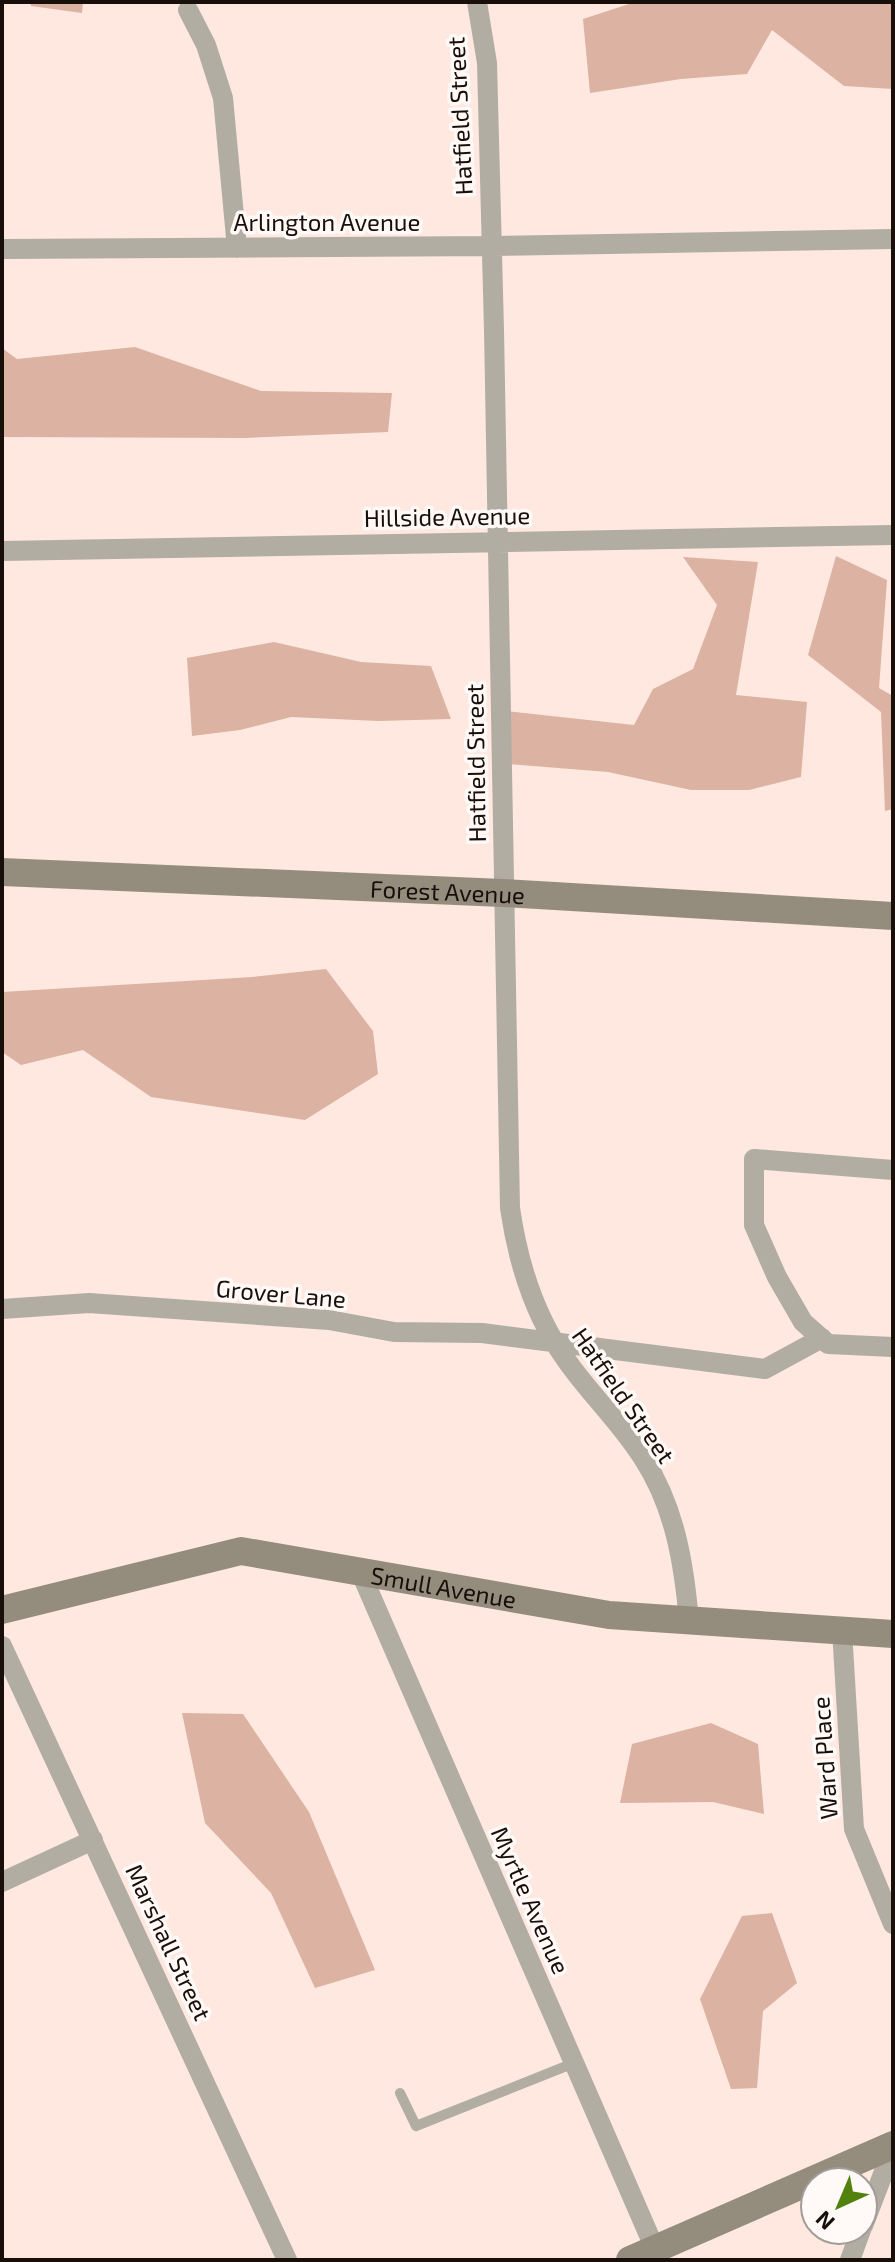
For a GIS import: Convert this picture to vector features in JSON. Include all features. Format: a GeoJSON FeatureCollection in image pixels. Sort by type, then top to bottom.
{"type":"FeatureCollection","features":[{"type":"Feature","properties":{"kind":"street","name":"Hatfield Street"},"geometry":{"type":"LineString","coordinates":[[477,2],[487,63],[510,1208],[525,1277],[554,1342],[649,1470],[675,1531],[684,1568],[689,1621]]}},
{"type":"Feature","properties":{"kind":"street"},"geometry":{"type":"LineString","coordinates":[[188,10],[206,45],[223,98],[237,248]]}},
{"type":"Feature","properties":{"kind":"street","name":"Arlington Avenue"},"geometry":{"type":"LineString","coordinates":[[2,249],[492,246],[893,239]]}},
{"type":"Feature","properties":{"kind":"street","name":"Hillside Avenue"},"geometry":{"type":"LineString","coordinates":[[2,551],[893,535]]}},
{"type":"Feature","properties":{"kind":"street","name":"Forest Avenue"},"geometry":{"type":"LineString","coordinates":[[2,872],[503,893],[893,916]]}},
{"type":"Feature","properties":{"kind":"street"},"geometry":{"type":"LineString","coordinates":[[893,1170],[754,1159],[754,1225],[777,1277],[803,1322],[828,1344],[893,1347]]}},
{"type":"Feature","properties":{"kind":"street","name":"Grover Lane"},"geometry":{"type":"LineString","coordinates":[[2,1309],[89,1303],[329,1320],[394,1332],[482,1333],[765,1369],[822,1338]]}},
{"type":"Feature","properties":{"kind":"street","name":"Smull Avenue"},"geometry":{"type":"LineString","coordinates":[[2,1610],[241,1551],[609,1615],[893,1634]]}},
{"type":"Feature","properties":{"kind":"street","name":"Myrtle Avenue"},"geometry":{"type":"LineString","coordinates":[[360,1571],[574,2063],[642,2254]]}},
{"type":"Feature","properties":{"kind":"street","name":"Ward Place"},"geometry":{"type":"LineString","coordinates":[[842,1630],[854,1829],[893,1924]]}},
{"type":"Feature","properties":{"kind":"street","name":"Marshall Street"},"geometry":{"type":"LineString","coordinates":[[2,1646],[287,2260]]}},
{"type":"Feature","properties":{"kind":"street"},"geometry":{"type":"LineString","coordinates":[[2,1882],[93,1840]]}},
{"type":"Feature","properties":{"kind":"street"},"geometry":{"type":"LineString","coordinates":[[642,2254],[893,2146]]}},
{"type":"Feature","properties":{"kind":"street"},"geometry":{"type":"LineString","coordinates":[[879,2183],[893,2146]]}},
{"type":"Feature","properties":{"kind":"lane"},"geometry":{"type":"LineString","coordinates":[[400,2093],[416,2126],[574,2063]]}},
{"type":"Feature","properties":{"kind":"shaded area"},"geometry":{"type":"Polygon","coordinates":[[[30,2],[83,2],[82,13],[31,6],[30,2]]]}},
{"type":"Feature","properties":{"kind":"shaded area"},"geometry":{"type":"Polygon","coordinates":[[[635,2],[893,2],[893,89],[844,86],[772,30],[747,74],[681,79],[590,93],[583,19],[635,2]]]}},
{"type":"Feature","properties":{"kind":"shaded area"},"geometry":{"type":"Polygon","coordinates":[[[135,347],[261,391],[392,393],[388,432],[245,438],[2,437],[2,348],[17,359],[135,347]]]}},
{"type":"Feature","properties":{"kind":"shaded area"},"geometry":{"type":"Polygon","coordinates":[[[836,556],[887,580],[879,688],[893,696],[893,809],[885,811],[881,712],[808,655],[836,556]]]}},
{"type":"Feature","properties":{"kind":"shaded area"},"geometry":{"type":"Polygon","coordinates":[[[683,557],[758,562],[736,695],[807,702],[801,777],[749,790],[691,790],[608,772],[507,764],[505,711],[634,725],[653,689],[693,669],[717,605],[683,557]]]}},
{"type":"Feature","properties":{"kind":"shaded area"},"geometry":{"type":"Polygon","coordinates":[[[274,642],[361,662],[431,666],[451,719],[378,721],[291,717],[240,730],[192,736],[187,658],[274,642]]]}},
{"type":"Feature","properties":{"kind":"shaded area"},"geometry":{"type":"Polygon","coordinates":[[[326,969],[373,1031],[378,1074],[305,1120],[151,1097],[83,1050],[21,1065],[2,1052],[2,992],[252,977],[326,969]]]}},
{"type":"Feature","properties":{"kind":"shaded area"},"geometry":{"type":"Polygon","coordinates":[[[182,1713],[243,1714],[309,1812],[375,1970],[315,1988],[271,1893],[205,1823],[182,1713]]]}},
{"type":"Feature","properties":{"kind":"shaded area"},"geometry":{"type":"Polygon","coordinates":[[[711,1723],[758,1744],[764,1814],[713,1802],[620,1803],[632,1744],[711,1723]]]}},
{"type":"Feature","properties":{"kind":"shaded area"},"geometry":{"type":"Polygon","coordinates":[[[772,1913],[797,1983],[763,2011],[757,2088],[731,2089],[700,1999],[742,1916],[772,1913]]]}}]}
